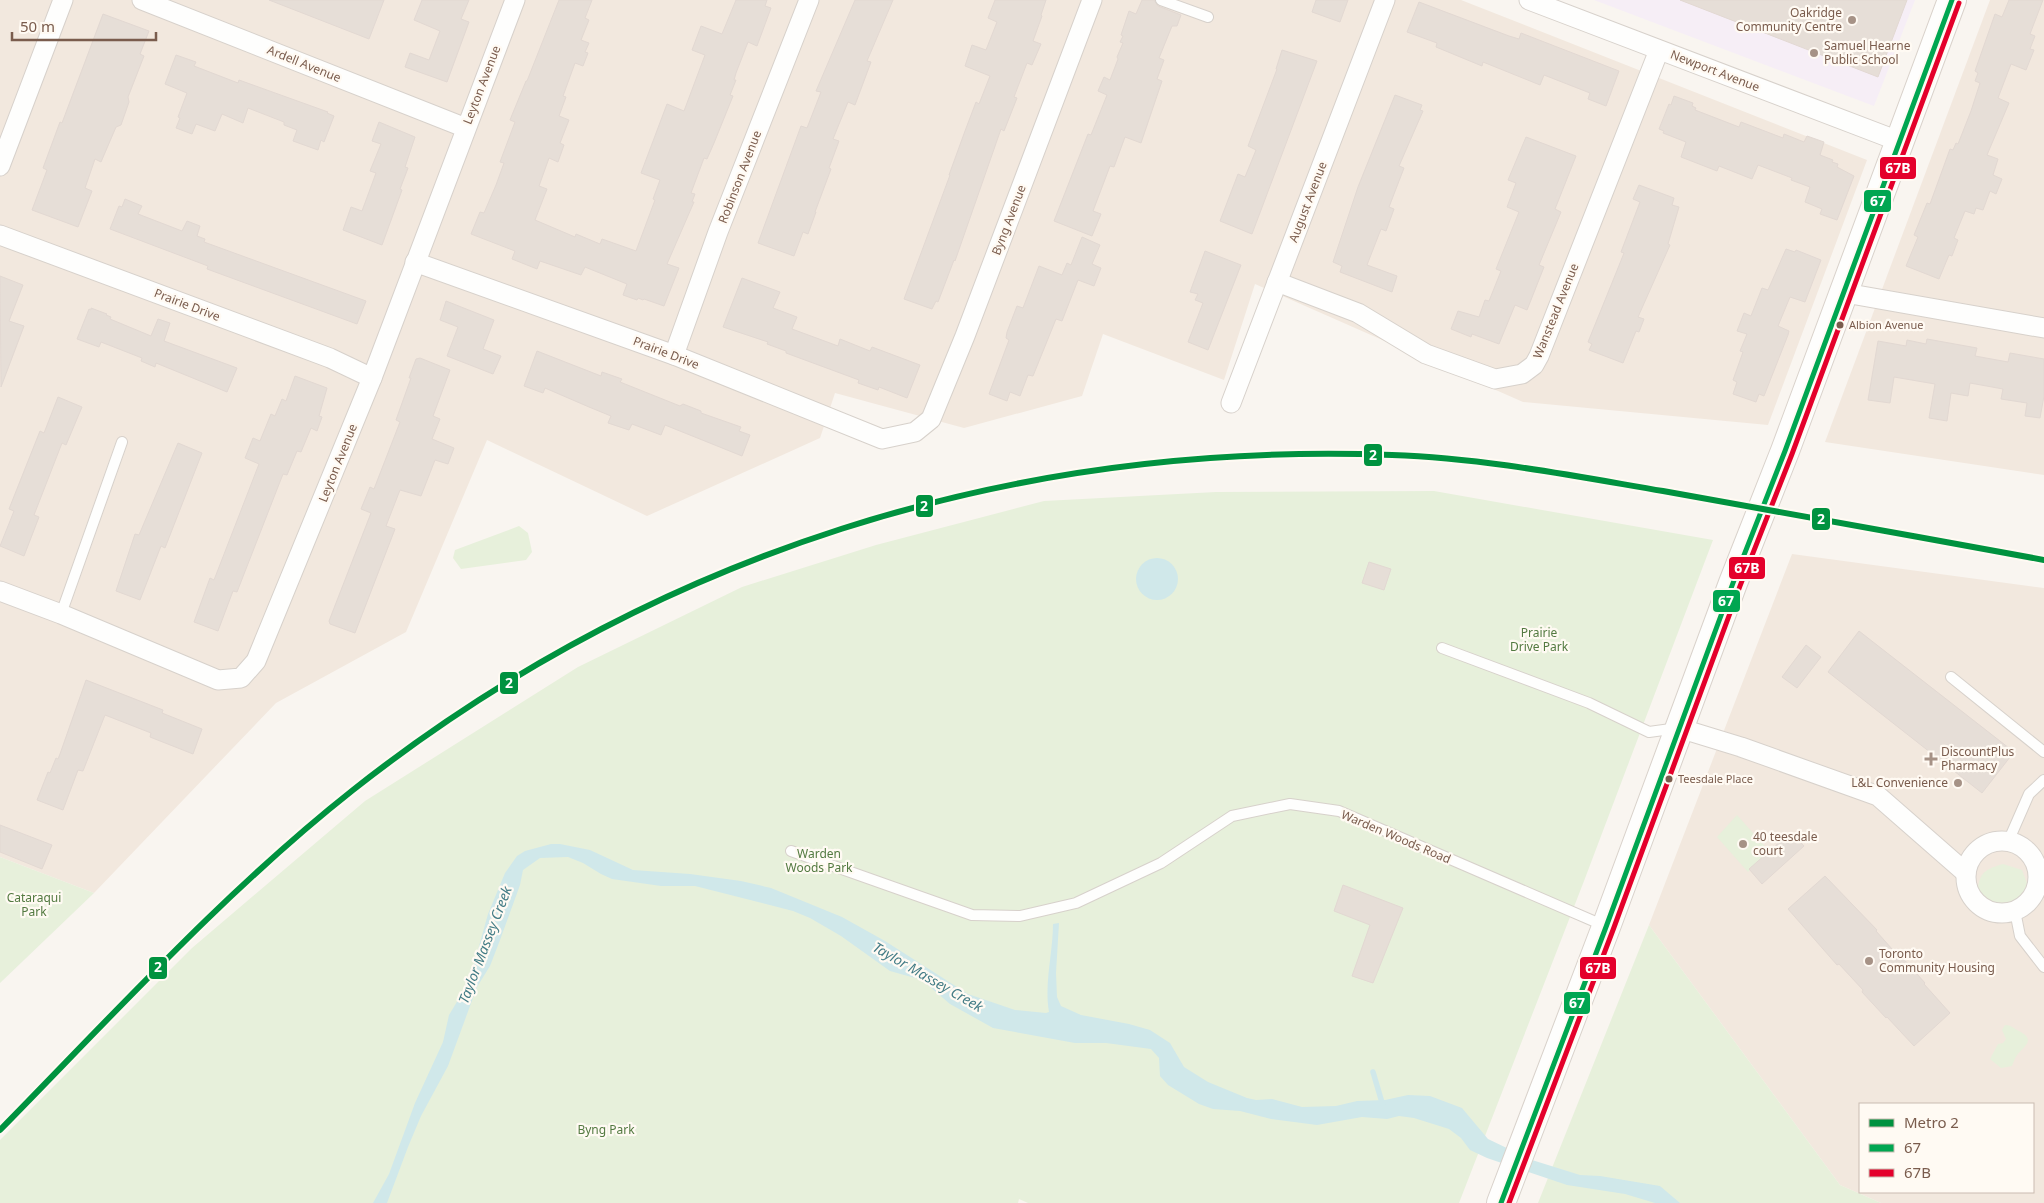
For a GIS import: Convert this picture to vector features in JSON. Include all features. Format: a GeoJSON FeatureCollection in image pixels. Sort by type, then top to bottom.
{"type":"FeatureCollection","features":[{"type":"Feature","properties":{"kind":"street"},"geometry":{"type":"LineString","coordinates":[[0,166],[63,0]]}},
{"type":"Feature","properties":{"kind":"street","name":"Ardell Avenue"},"geometry":{"type":"LineString","coordinates":[[142,0],[466,128]]}},
{"type":"Feature","properties":{"kind":"street","name":"Leyton Avenue"},"geometry":{"type":"LineString","coordinates":[[0,591],[61,614],[218,680],[241,678],[256,660],[372,378],[515,0]]}},
{"type":"Feature","properties":{"kind":"street","name":"Robinson Avenue"},"geometry":{"type":"LineString","coordinates":[[674,355],[722,223],[809,0]]}},
{"type":"Feature","properties":{"kind":"street","name":"Byng Avenue"},"geometry":{"type":"LineString","coordinates":[[915,432],[931,419],[965,336],[1092,0]]}},
{"type":"Feature","properties":{"kind":"street","name":"August Avenue"},"geometry":{"type":"LineString","coordinates":[[1231,404],[1385,0]]}},
{"type":"Feature","properties":{"kind":"street","name":"Newport Avenue"},"geometry":{"type":"LineString","coordinates":[[1529,0],[1551,4],[1659,50],[1901,142]]}},
{"type":"Feature","properties":{"kind":"street"},"geometry":{"type":"LineString","coordinates":[[1501,1203],[1606,927],[1678,728],[1845,293],[1952,0]]}},
{"type":"Feature","properties":{"kind":"street","name":"Wanstead Avenue"},"geometry":{"type":"LineString","coordinates":[[1278,282],[1358,313],[1426,354],[1495,378],[1522,374],[1534,365],[1539,356],[1659,50]]}},
{"type":"Feature","properties":{"kind":"street","name":"Prairie Drive"},"geometry":{"type":"LineString","coordinates":[[0,235],[330,358],[372,378]]}},
{"type":"Feature","properties":{"kind":"street","name":"Prairie Drive"},"geometry":{"type":"LineString","coordinates":[[415,262],[674,355],[882,439],[915,432]]}},
{"type":"Feature","properties":{"kind":"street"},"geometry":{"type":"LineString","coordinates":[[1845,293],[2044,328]]}},
{"type":"Feature","properties":{"kind":"street"},"geometry":{"type":"LineString","coordinates":[[1678,728],[1733,745],[1878,796],[1966,873]]}},
{"type":"Feature","properties":{"kind":"street"},"geometry":{"type":"LineString","coordinates":[[1996,842],[2008,842],[2019,846],[2028,853],[2041,869],[2038,885],[2033,896],[2025,905],[2015,911],[2004,913],[1992,912],[1981,907],[1973,898],[1968,888],[1966,873],[1976,852],[1985,845],[1996,842]]}},
{"type":"Feature","properties":{"kind":"lane"},"geometry":{"type":"LineString","coordinates":[[1161,0],[1208,16]]}},
{"type":"Feature","properties":{"kind":"lane"},"geometry":{"type":"LineString","coordinates":[[61,614],[122,442]]}},
{"type":"Feature","properties":{"kind":"lane"},"geometry":{"type":"LineString","coordinates":[[1442,648],[1589,703],[1649,732],[1678,728]]}},
{"type":"Feature","properties":{"kind":"lane"},"geometry":{"type":"LineString","coordinates":[[1950,677],[2044,752]]}},
{"type":"Feature","properties":{"kind":"lane"},"geometry":{"type":"LineString","coordinates":[[2008,842],[2029,794],[2044,780]]}},
{"type":"Feature","properties":{"kind":"lane","name":"Warden Woods Road"},"geometry":{"type":"LineString","coordinates":[[791,852],[972,915],[1020,916],[1076,903],[1161,863],[1232,816],[1290,804],[1339,811],[1606,927]]}},
{"type":"Feature","properties":{"kind":"lane"},"geometry":{"type":"LineString","coordinates":[[2015,911],[2020,936],[2044,968]]}},
{"type":"Feature","properties":{"kind":"shaded area"},"geometry":{"type":"Polygon","coordinates":[[[0,0],[1461,0],[1867,160],[1768,425],[1523,402],[1255,284],[1224,380],[1103,334],[1082,396],[964,428],[835,393],[820,438],[647,516],[487,440],[406,632],[276,703],[94,893],[0,857],[0,0]]]}},
{"type":"Feature","properties":{"kind":"shaded area","name":"Samuel Hearne Public School"},"geometry":{"type":"Polygon","coordinates":[[[1594,0],[1915,0],[1874,106],[1594,0]]]}},
{"type":"Feature","properties":{"kind":"shaded area"},"geometry":{"type":"Polygon","coordinates":[[[1990,0],[2044,0],[2044,475],[1825,442],[1990,0]]]}},
{"type":"Feature","properties":{"kind":"shaded area"},"geometry":{"type":"Polygon","coordinates":[[[1792,554],[2044,588],[2044,1203],[1881,1203],[1840,1185],[1649,925],[1792,554]]]}},
{"type":"Feature","properties":{"kind":"green space","name":"Warden Woods Park"},"geometry":{"type":"Polygon","coordinates":[[[1434,491],[1713,540],[1584,881],[1459,1203],[1028,1203],[1019,1199],[1018,1203],[0,1203],[0,1140],[192,948],[365,801],[578,667],[742,587],[876,545],[1044,501],[1216,492],[1434,491]]]}},
{"type":"Feature","properties":{"kind":"green space"},"geometry":{"type":"Polygon","coordinates":[[[519,526],[528,533],[532,552],[526,560],[461,569],[453,558],[455,550],[519,526]]]}},
{"type":"Feature","properties":{"kind":"green space","name":"40 teesdale court"},"geometry":{"type":"Polygon","coordinates":[[[1737,815],[1769,851],[1748,872],[1717,837],[1737,815]]]}},
{"type":"Feature","properties":{"kind":"green space","name":"Cataraqui Park"},"geometry":{"type":"Polygon","coordinates":[[[0,857],[94,893],[0,983],[0,857]]]}},
{"type":"Feature","properties":{"kind":"green space"},"geometry":{"type":"Polygon","coordinates":[[[2003,864],[2022,870],[2027,883],[2020,904],[2007,913],[1993,909],[1977,895],[1979,882],[1983,874],[1990,868],[2003,864]]]}},
{"type":"Feature","properties":{"kind":"green space"},"geometry":{"type":"Polygon","coordinates":[[[1649,925],[1840,1185],[1881,1203],[1538,1203],[1649,925]]]}},
{"type":"Feature","properties":{"kind":"green space"},"geometry":{"type":"Polygon","coordinates":[[[2005,1025],[2024,1034],[2028,1040],[2017,1055],[2012,1066],[2001,1068],[1990,1059],[1998,1044],[2003,1043],[2006,1039],[2002,1030],[2005,1025]]]}},
{"type":"Feature","properties":{"kind":"water"},"geometry":{"type":"Polygon","coordinates":[[[1161,558],[1169,561],[1175,567],[1178,579],[1175,591],[1169,597],[1153,600],[1145,597],[1139,591],[1136,575],[1139,567],[1145,561],[1161,558]]]}},
{"type":"Feature","properties":{"kind":"water","name":"Taylor Massey Creek"},"geometry":{"type":"Polygon","coordinates":[[[551,844],[590,850],[633,870],[690,874],[741,881],[771,888],[842,917],[885,941],[968,994],[1015,1010],[1049,1012],[1048,979],[1053,924],[1059,923],[1056,973],[1057,997],[1061,1006],[1081,1015],[1150,1030],[1170,1043],[1184,1067],[1208,1082],[1247,1098],[1256,1100],[1272,1099],[1302,1107],[1336,1106],[1357,1101],[1385,1100],[1408,1095],[1430,1096],[1462,1108],[1488,1139],[1532,1160],[1580,1175],[1600,1176],[1660,1186],[1680,1203],[1655,1203],[1625,1194],[1567,1185],[1487,1158],[1470,1150],[1461,1138],[1449,1129],[1414,1118],[1399,1116],[1387,1119],[1362,1117],[1317,1125],[1271,1119],[1240,1111],[1213,1109],[1199,1104],[1168,1085],[1160,1076],[1159,1058],[1151,1049],[1106,1043],[1075,1043],[993,1028],[950,1004],[922,980],[890,971],[841,936],[810,918],[793,911],[695,886],[661,886],[612,879],[568,857],[540,858],[523,870],[520,885],[490,966],[477,987],[448,1066],[421,1116],[387,1203],[373,1203],[389,1174],[415,1103],[443,1042],[449,1015],[461,995],[474,964],[488,914],[505,873],[517,856],[525,851],[551,844]]]}},
{"type":"Feature","properties":{"kind":"building"},"geometry":{"type":"Polygon","coordinates":[[[269,0],[384,0],[369,39],[269,0]]]}},
{"type":"Feature","properties":{"kind":"building"},"geometry":{"type":"Polygon","coordinates":[[[422,0],[469,0],[461,19],[469,22],[447,82],[405,67],[410,53],[429,60],[440,31],[414,20],[422,0]]]}},
{"type":"Feature","properties":{"kind":"building"},"geometry":{"type":"Polygon","coordinates":[[[559,0],[592,0],[585,18],[589,20],[581,40],[589,43],[585,52],[588,53],[583,66],[575,63],[563,96],[566,97],[559,116],[569,120],[560,143],[564,145],[558,162],[549,158],[539,186],[547,189],[535,220],[575,237],[576,234],[600,244],[602,239],[636,251],[655,200],[653,199],[660,180],[641,173],[667,104],[684,111],[705,55],[692,50],[701,26],[722,34],[736,0],[767,0],[765,6],[771,8],[757,46],[748,42],[734,80],[736,80],[730,95],[733,96],[707,159],[704,158],[691,193],[695,194],[692,202],[694,202],[667,264],[679,268],[664,306],[644,299],[638,298],[637,300],[623,295],[627,284],[585,267],[581,275],[540,261],[537,269],[512,259],[515,251],[471,234],[480,212],[484,213],[496,185],[504,163],[500,162],[515,122],[510,120],[559,0]]]}},
{"type":"Feature","properties":{"kind":"building"},"geometry":{"type":"Polygon","coordinates":[[[855,0],[893,0],[867,61],[871,62],[855,105],[848,102],[833,139],[839,141],[829,168],[831,169],[808,234],[803,232],[794,256],[758,243],[801,126],[807,128],[821,92],[816,91],[855,0]]]}},
{"type":"Feature","properties":{"kind":"building"},"geometry":{"type":"Polygon","coordinates":[[[995,0],[1046,0],[1033,41],[1041,44],[1032,65],[1027,63],[1014,97],[1017,98],[1004,131],[1001,129],[955,261],[938,302],[936,301],[932,309],[904,299],[976,102],[979,104],[990,76],[965,66],[972,45],[986,50],[997,22],[988,18],[995,0]]]}},
{"type":"Feature","properties":{"kind":"building"},"geometry":{"type":"Polygon","coordinates":[[[1142,0],[1154,0],[1158,6],[1181,15],[1177,26],[1172,26],[1159,58],[1164,60],[1157,79],[1162,81],[1141,143],[1125,137],[1114,167],[1110,166],[1093,211],[1101,214],[1092,236],[1054,221],[1088,134],[1091,135],[1107,95],[1098,91],[1104,77],[1110,80],[1123,43],[1120,42],[1123,36],[1121,35],[1129,11],[1136,14],[1142,0]]]}},
{"type":"Feature","properties":{"kind":"building"},"geometry":{"type":"Polygon","coordinates":[[[1316,0],[1348,0],[1340,22],[1312,12],[1316,0]]]}},
{"type":"Feature","properties":{"kind":"building"},"geometry":{"type":"Polygon","coordinates":[[[1680,0],[1907,0],[1878,77],[1680,0]]]}},
{"type":"Feature","properties":{"kind":"building"},"geometry":{"type":"Polygon","coordinates":[[[2009,0],[2043,0],[2030,34],[2035,36],[2030,49],[2034,50],[2026,70],[2011,64],[1998,98],[2009,103],[1987,155],[1998,159],[1993,175],[2002,179],[1996,194],[1990,191],[1983,210],[1976,208],[1974,214],[1965,211],[1954,238],[1958,240],[1952,256],[1949,255],[1939,279],[1906,266],[1918,237],[1914,235],[1927,203],[1930,204],[1950,149],[1953,150],[1956,143],[1958,144],[1971,111],[1980,83],[1975,81],[1978,73],[1975,71],[1995,14],[2002,17],[2009,0]]]}},
{"type":"Feature","properties":{"kind":"building"},"geometry":{"type":"Polygon","coordinates":[[[1419,2],[1509,36],[1519,39],[1521,33],[1619,71],[1606,106],[1588,99],[1590,93],[1544,75],[1540,85],[1483,62],[1482,66],[1436,47],[1437,43],[1407,32],[1419,2]]]}},
{"type":"Feature","properties":{"kind":"building"},"geometry":{"type":"Polygon","coordinates":[[[103,14],[149,31],[140,54],[144,56],[128,97],[129,102],[121,125],[116,127],[101,162],[95,159],[85,188],[92,191],[78,227],[32,210],[47,170],[43,168],[103,14]]]}},
{"type":"Feature","properties":{"kind":"building"},"geometry":{"type":"Polygon","coordinates":[[[1282,50],[1317,61],[1252,234],[1220,221],[1238,174],[1245,177],[1256,150],[1248,146],[1277,69],[1282,50]]]}},
{"type":"Feature","properties":{"kind":"building"},"geometry":{"type":"Polygon","coordinates":[[[176,55],[196,62],[194,66],[238,83],[239,80],[328,112],[334,116],[324,142],[321,140],[318,150],[293,141],[297,130],[284,125],[284,122],[248,108],[243,123],[222,114],[215,131],[196,124],[192,134],[176,128],[187,93],[165,84],[176,55]]]}},
{"type":"Feature","properties":{"kind":"building"},"geometry":{"type":"Polygon","coordinates":[[[1395,95],[1422,105],[1420,110],[1423,111],[1399,166],[1404,168],[1389,207],[1394,209],[1386,231],[1381,229],[1367,265],[1397,276],[1392,292],[1340,272],[1342,266],[1333,262],[1358,187],[1395,95]]]}},
{"type":"Feature","properties":{"kind":"building"},"geometry":{"type":"Polygon","coordinates":[[[1674,96],[1693,103],[1692,106],[1696,108],[1695,110],[1739,127],[1741,122],[1783,138],[1784,134],[1804,142],[1807,136],[1824,142],[1820,155],[1833,160],[1832,162],[1838,164],[1837,167],[1854,176],[1837,220],[1820,214],[1822,209],[1805,202],[1810,187],[1791,180],[1792,178],[1758,165],[1752,179],[1719,166],[1717,171],[1681,157],[1686,142],[1663,133],[1664,131],[1659,129],[1674,96]]]}},
{"type":"Feature","properties":{"kind":"building"},"geometry":{"type":"Polygon","coordinates":[[[379,122],[415,137],[405,167],[408,168],[400,189],[402,190],[382,245],[343,230],[351,207],[362,211],[376,173],[370,171],[381,144],[372,141],[379,122]]]}},
{"type":"Feature","properties":{"kind":"building"},"geometry":{"type":"Polygon","coordinates":[[[1526,137],[1576,156],[1555,209],[1561,212],[1539,265],[1544,267],[1527,310],[1515,305],[1499,344],[1472,334],[1471,337],[1451,329],[1458,311],[1479,317],[1485,300],[1489,301],[1501,271],[1496,269],[1519,212],[1507,207],[1516,183],[1508,180],[1526,137]]]}},
{"type":"Feature","properties":{"kind":"building"},"geometry":{"type":"Polygon","coordinates":[[[1639,185],[1674,198],[1672,205],[1679,207],[1668,244],[1670,245],[1638,317],[1644,319],[1639,332],[1636,331],[1623,363],[1589,350],[1592,344],[1588,342],[1624,253],[1621,252],[1640,202],[1633,199],[1639,185]]]}},
{"type":"Feature","properties":{"kind":"building"},"geometry":{"type":"Polygon","coordinates":[[[125,199],[142,206],[138,214],[182,231],[187,221],[200,226],[197,236],[205,239],[204,242],[366,301],[357,324],[207,269],[208,266],[110,229],[119,206],[122,207],[125,199]]]}},
{"type":"Feature","properties":{"kind":"building"},"geometry":{"type":"Polygon","coordinates":[[[1082,237],[1100,245],[1092,264],[1101,268],[1094,286],[1078,280],[1062,321],[1056,319],[1033,376],[1028,375],[1020,396],[1010,392],[1007,401],[989,394],[1009,340],[1006,338],[1007,332],[1017,306],[1023,308],[1039,266],[1062,275],[1067,263],[1071,265],[1082,237]]]}},
{"type":"Feature","properties":{"kind":"building"},"geometry":{"type":"Polygon","coordinates":[[[1786,249],[1795,252],[1796,250],[1821,260],[1805,302],[1790,297],[1778,326],[1789,331],[1788,335],[1764,396],[1759,394],[1756,402],[1733,394],[1737,382],[1733,380],[1743,352],[1740,351],[1747,334],[1737,331],[1744,313],[1751,316],[1762,288],[1768,290],[1786,249]]]}},
{"type":"Feature","properties":{"kind":"building"},"geometry":{"type":"Polygon","coordinates":[[[1205,251],[1241,265],[1208,350],[1188,342],[1203,303],[1195,300],[1198,294],[1190,292],[1205,251]]]}},
{"type":"Feature","properties":{"kind":"building"},"geometry":{"type":"Polygon","coordinates":[[[0,276],[23,285],[9,321],[24,326],[1,387],[0,276]]]}},
{"type":"Feature","properties":{"kind":"building"},"geometry":{"type":"Polygon","coordinates":[[[742,278],[780,292],[773,308],[797,317],[792,329],[838,346],[840,339],[870,351],[872,347],[920,365],[907,398],[879,387],[878,390],[858,383],[859,380],[786,353],[786,351],[767,344],[768,342],[723,327],[742,278]]]}},
{"type":"Feature","properties":{"kind":"building"},"geometry":{"type":"Polygon","coordinates":[[[446,301],[494,320],[483,349],[501,356],[493,374],[447,356],[458,327],[440,320],[446,301]]]}},
{"type":"Feature","properties":{"kind":"building"},"geometry":{"type":"Polygon","coordinates":[[[91,308],[107,314],[111,317],[110,319],[151,336],[158,319],[170,323],[164,341],[237,368],[227,392],[156,363],[155,367],[141,361],[142,358],[101,342],[99,347],[77,339],[91,308]]]}},
{"type":"Feature","properties":{"kind":"building"},"geometry":{"type":"Polygon","coordinates":[[[1927,339],[1977,348],[1975,356],[2008,362],[2010,353],[2044,359],[2044,396],[2040,418],[2025,416],[2027,403],[2001,399],[2003,389],[1970,383],[1968,396],[1951,393],[1947,421],[1929,418],[1935,384],[1894,377],[1890,403],[1868,400],[1878,341],[1906,346],[1907,340],[1926,344],[1927,339]]]}},
{"type":"Feature","properties":{"kind":"building"},"geometry":{"type":"Polygon","coordinates":[[[537,351],[601,376],[602,372],[622,379],[620,382],[680,406],[683,404],[701,411],[701,413],[741,427],[739,431],[750,435],[742,456],[665,425],[661,435],[632,424],[629,430],[608,423],[611,416],[545,388],[543,393],[524,386],[537,351]]]}},
{"type":"Feature","properties":{"kind":"building"},"geometry":{"type":"Polygon","coordinates":[[[420,358],[450,370],[433,416],[440,419],[432,439],[454,448],[448,464],[435,460],[421,496],[400,490],[386,526],[395,529],[355,633],[330,624],[329,621],[371,513],[361,509],[370,487],[374,489],[400,422],[396,420],[411,378],[409,378],[416,359],[420,358]]]}},
{"type":"Feature","properties":{"kind":"building"},"geometry":{"type":"Polygon","coordinates":[[[295,376],[327,388],[319,416],[322,417],[317,431],[311,428],[301,452],[297,451],[287,475],[283,474],[237,592],[233,591],[218,631],[194,622],[210,578],[214,580],[259,464],[245,458],[253,438],[260,441],[271,414],[275,416],[282,399],[286,401],[295,376]]]}},
{"type":"Feature","properties":{"kind":"building"},"geometry":{"type":"Polygon","coordinates":[[[58,397],[82,407],[66,445],[62,443],[34,515],[39,517],[24,556],[0,546],[14,511],[9,509],[40,431],[44,433],[58,397]]]}},
{"type":"Feature","properties":{"kind":"building"},"geometry":{"type":"Polygon","coordinates":[[[178,443],[202,453],[165,548],[161,546],[140,600],[116,591],[135,534],[139,535],[178,443]]]}},
{"type":"Feature","properties":{"kind":"building"},"geometry":{"type":"Polygon","coordinates":[[[1369,562],[1391,569],[1384,590],[1362,583],[1369,562]]]}},
{"type":"Feature","properties":{"kind":"building"},"geometry":{"type":"Polygon","coordinates":[[[1859,631],[2014,752],[1982,793],[1828,672],[1859,631]]]}},
{"type":"Feature","properties":{"kind":"building"},"geometry":{"type":"Polygon","coordinates":[[[1806,645],[1821,657],[1797,688],[1782,677],[1806,645]]]}},
{"type":"Feature","properties":{"kind":"building"},"geometry":{"type":"Polygon","coordinates":[[[86,680],[163,710],[162,713],[202,729],[193,754],[150,737],[151,733],[105,715],[83,771],[78,770],[63,810],[37,800],[48,772],[50,773],[56,758],[58,759],[86,680]]]}},
{"type":"Feature","properties":{"kind":"building"},"geometry":{"type":"Polygon","coordinates":[[[0,825],[52,845],[42,869],[0,852],[0,825]]]}},
{"type":"Feature","properties":{"kind":"building"},"geometry":{"type":"Polygon","coordinates":[[[1791,832],[1804,846],[1762,884],[1749,869],[1791,832]]]}},
{"type":"Feature","properties":{"kind":"building","name":"Toronto Community Housing"},"geometry":{"type":"Polygon","coordinates":[[[1825,876],[1877,930],[1900,958],[1901,956],[1950,1013],[1914,1046],[1862,992],[1863,990],[1839,964],[1837,965],[1788,909],[1825,876]]]}},
{"type":"Feature","properties":{"kind":"building"},"geometry":{"type":"Polygon","coordinates":[[[1343,885],[1403,908],[1373,983],[1352,976],[1370,925],[1334,911],[1343,885]]]}},
{"type":"Feature","properties":{"kind":"waterway"},"geometry":{"type":"LineString","coordinates":[[1373,1072],[1383,1106]]}},
{"type":"Feature","properties":{"kind":"metro line","name":"2"},"geometry":{"type":"LineString","coordinates":[[0,1130],[171,954],[260,869],[353,790],[468,707],[588,636],[713,577],[842,529],[975,493],[1111,468],[1250,456],[1392,455],[1460,460],[1562,474],[2044,560]]}},
{"type":"Feature","properties":{"kind":"transit line","name":"67"},"geometry":{"type":"LineString","coordinates":[[1501,1203],[1606,927],[1733,583],[1785,451],[1952,0]]}},
{"type":"Feature","properties":{"kind":"transit line","name":"67B"},"geometry":{"type":"LineString","coordinates":[[1509,1203],[1613,930],[1740,586],[1792,454],[1959,3]]}},
{"type":"Feature","properties":{"kind":"place","name":"Oakridge Community Centre"},"geometry":{"type":"Point","coordinates":[1852,20]}},
{"type":"Feature","properties":{"kind":"place","name":"Samuel Hearne Public School"},"geometry":{"type":"Point","coordinates":[1814,53]}},
{"type":"Feature","properties":{"kind":"place","name":"Albion Avenue"},"geometry":{"type":"Point","coordinates":[1840,325]}},
{"type":"Feature","properties":{"kind":"place","name":"DiscountPlus Pharmacy"},"geometry":{"type":"Point","coordinates":[1931,759]}},
{"type":"Feature","properties":{"kind":"place","name":"Teesdale Place"},"geometry":{"type":"Point","coordinates":[1669,779]}},
{"type":"Feature","properties":{"kind":"place","name":"L&L Convenience"},"geometry":{"type":"Point","coordinates":[1958,783]}},
{"type":"Feature","properties":{"kind":"place","name":"40 teesdale court"},"geometry":{"type":"Point","coordinates":[1743,844]}},
{"type":"Feature","properties":{"kind":"place","name":"Toronto Community Housing"},"geometry":{"type":"Point","coordinates":[1869,961]}},
{"type":"Feature","properties":{"kind":"park label","name":"Prairie Drive Park"},"geometry":{"type":"Point","coordinates":[1539,640]}},
{"type":"Feature","properties":{"kind":"park label","name":"Byng Park"},"geometry":{"type":"Point","coordinates":[606,1130]}}]}
